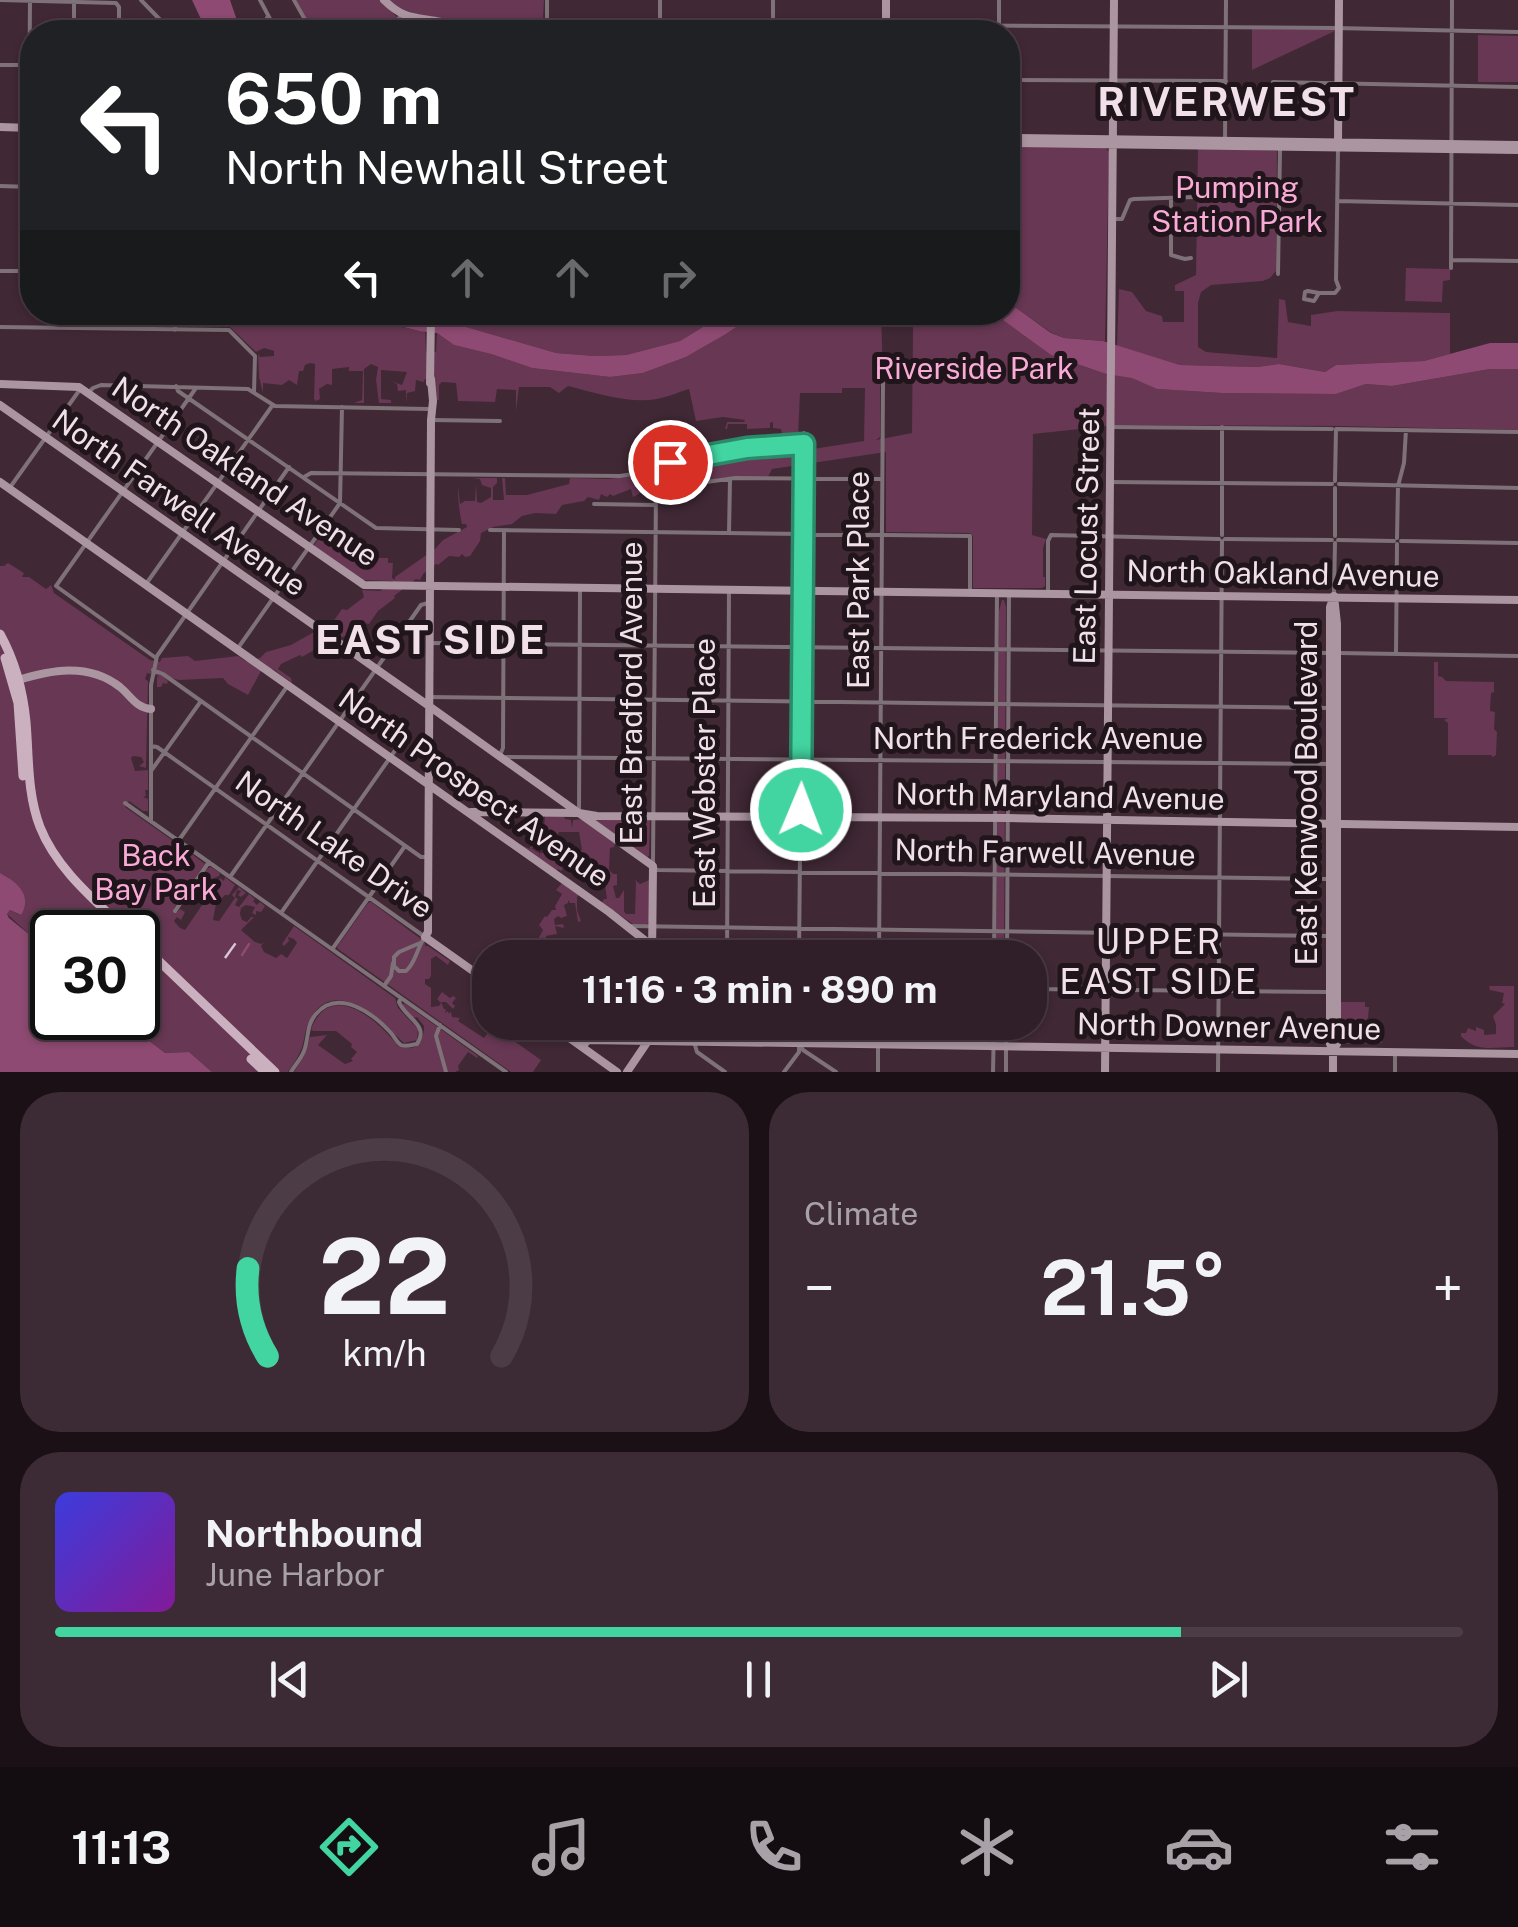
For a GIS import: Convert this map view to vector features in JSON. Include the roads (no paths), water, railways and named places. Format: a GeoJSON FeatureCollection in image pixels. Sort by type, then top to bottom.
{"type":"FeatureCollection","features":[{"type":"Feature","properties":{"kind":"main road"},"geometry":{"type":"LineString","coordinates":[[384,0],[402,14],[424,20]]}},
{"type":"Feature","properties":{"kind":"main road","name":"East Locust Street"},"geometry":{"type":"LineString","coordinates":[[1105,1072],[1114,0]]}},
{"type":"Feature","properties":{"kind":"main road"},"geometry":{"type":"LineString","coordinates":[[1338,144],[1340,0]]}},
{"type":"Feature","properties":{"kind":"main road"},"geometry":{"type":"LineString","coordinates":[[1020,141],[1518,148]]}},
{"type":"Feature","properties":{"kind":"main road"},"geometry":{"type":"LineString","coordinates":[[430,420],[431,325]]}},
{"type":"Feature","properties":{"kind":"main road"},"geometry":{"type":"LineString","coordinates":[[423,940],[428,932],[433,401],[430,379]]}},
{"type":"Feature","properties":{"kind":"main road"},"geometry":{"type":"LineString","coordinates":[[0,384],[71,386],[84,391]]}},
{"type":"Feature","properties":{"kind":"main road","name":"North Oakland Avenue"},"geometry":{"type":"LineString","coordinates":[[84,391],[362,584],[1518,600]]}},
{"type":"Feature","properties":{"kind":"main road","name":"North Farwell Avenue"},"geometry":{"type":"LineString","coordinates":[[0,405],[376,669],[429,702],[498,757],[652,866]]}},
{"type":"Feature","properties":{"kind":"main road","name":"North Prospect Avenue"},"geometry":{"type":"LineString","coordinates":[[0,482],[645,940]]}},
{"type":"Feature","properties":{"kind":"main road","name":"East Kenwood Boulevard"},"geometry":{"type":"LineString","coordinates":[[1333,992],[1334,653],[1330,607],[1334,596]]}},
{"type":"Feature","properties":{"kind":"main road"},"geometry":{"type":"LineString","coordinates":[[0,634],[20,723],[25,793],[39,838],[47,854],[97,910]]}},
{"type":"Feature","properties":{"kind":"main road"},"geometry":{"type":"LineString","coordinates":[[0,646],[26,723],[30,790],[40,826],[65,868],[105,910]]}},
{"type":"Feature","properties":{"kind":"main road"},"geometry":{"type":"LineString","coordinates":[[12,681],[57,670],[82,671],[110,680],[139,706],[151,710]]}},
{"type":"Feature","properties":{"kind":"main road","name":"North Maryland Avenue"},"geometry":{"type":"LineString","coordinates":[[464,810],[593,816],[1518,826]]}},
{"type":"Feature","properties":{"kind":"main road","name":"East Bradford Avenue"},"geometry":{"type":"LineString","coordinates":[[652,866],[652,940]]}},
{"type":"Feature","properties":{"kind":"main road","name":"East Kenwood Boulevard"},"geometry":{"type":"LineString","coordinates":[[1333,1072],[1333,1050],[1337,1044],[1330,936],[1334,879]]}},
{"type":"Feature","properties":{"kind":"main road","name":"North Lake Drive"},"geometry":{"type":"LineString","coordinates":[[423,940],[472,971]]}},
{"type":"Feature","properties":{"kind":"main road"},"geometry":{"type":"LineString","coordinates":[[160,963],[275,1072]]}},
{"type":"Feature","properties":{"kind":"main road"},"geometry":{"type":"LineString","coordinates":[[160,971],[265,1072]]}},
{"type":"Feature","properties":{"kind":"main road"},"geometry":{"type":"LineString","coordinates":[[572,1040],[616,1072]]}},
{"type":"Feature","properties":{"kind":"main road","name":"North Downer Avenue"},"geometry":{"type":"LineString","coordinates":[[582,1047],[588,1040],[1518,1054]]}},
{"type":"Feature","properties":{"kind":"main road"},"geometry":{"type":"LineString","coordinates":[[627,1072],[648,1042]]}},
{"type":"Feature","properties":{"kind":"street"},"geometry":{"type":"LineString","coordinates":[[0,0],[118,4],[119,20]]}},
{"type":"Feature","properties":{"kind":"street"},"geometry":{"type":"LineString","coordinates":[[141,0],[160,20]]}},
{"type":"Feature","properties":{"kind":"street"},"geometry":{"type":"LineString","coordinates":[[1225,142],[1226,0]]}},
{"type":"Feature","properties":{"kind":"street"},"geometry":{"type":"LineString","coordinates":[[1451,268],[1452,0]]}},
{"type":"Feature","properties":{"kind":"street"},"geometry":{"type":"LineString","coordinates":[[399,20],[402,14]]}},
{"type":"Feature","properties":{"kind":"street"},"geometry":{"type":"LineString","coordinates":[[1020,25],[1518,32]]}},
{"type":"Feature","properties":{"kind":"street"},"geometry":{"type":"LineString","coordinates":[[1020,80],[1226,81]]}},
{"type":"Feature","properties":{"kind":"street"},"geometry":{"type":"LineString","coordinates":[[1273,82],[1518,87]]}},
{"type":"Feature","properties":{"kind":"street"},"geometry":{"type":"LineString","coordinates":[[1278,274],[1280,143]]}},
{"type":"Feature","properties":{"kind":"street"},"geometry":{"type":"LineString","coordinates":[[1319,293],[1335,294],[1338,288],[1338,144]]}},
{"type":"Feature","properties":{"kind":"street"},"geometry":{"type":"LineString","coordinates":[[1113,219],[1122,219],[1130,200],[1195,198]]}},
{"type":"Feature","properties":{"kind":"street"},"geometry":{"type":"LineString","coordinates":[[1172,200],[1171,255],[1191,258]]}},
{"type":"Feature","properties":{"kind":"street"},"geometry":{"type":"LineString","coordinates":[[1338,201],[1518,205]]}},
{"type":"Feature","properties":{"kind":"street"},"geometry":{"type":"LineString","coordinates":[[1451,260],[1518,261]]}},
{"type":"Feature","properties":{"kind":"street"},"geometry":{"type":"LineString","coordinates":[[175,325],[175,330]]}},
{"type":"Feature","properties":{"kind":"street"},"geometry":{"type":"LineString","coordinates":[[0,327],[229,330],[256,358],[254,392]]}},
{"type":"Feature","properties":{"kind":"street","name":"East Park Place"},"geometry":{"type":"LineString","coordinates":[[879,940],[883,382]]}},
{"type":"Feature","properties":{"kind":"street"},"geometry":{"type":"LineString","coordinates":[[9,488],[84,391],[101,385],[248,389],[272,406],[428,409]]}},
{"type":"Feature","properties":{"kind":"street"},"geometry":{"type":"LineString","coordinates":[[176,386],[379,529],[460,530]]}},
{"type":"Feature","properties":{"kind":"street"},"geometry":{"type":"LineString","coordinates":[[156,660],[56,587],[196,388]]}},
{"type":"Feature","properties":{"kind":"street"},"geometry":{"type":"LineString","coordinates":[[146,584],[272,406]]}},
{"type":"Feature","properties":{"kind":"street"},"geometry":{"type":"LineString","coordinates":[[238,648],[340,503],[342,408]]}},
{"type":"Feature","properties":{"kind":"street"},"geometry":{"type":"LineString","coordinates":[[430,420],[500,421]]}},
{"type":"Feature","properties":{"kind":"street"},"geometry":{"type":"LineString","coordinates":[[1111,424],[1518,432]]}},
{"type":"Feature","properties":{"kind":"street"},"geometry":{"type":"LineString","coordinates":[[1218,1072],[1222,427]]}},
{"type":"Feature","properties":{"kind":"street","name":"East Kenwood Boulevard"},"geometry":{"type":"LineString","coordinates":[[1334,429],[1334,596]]}},
{"type":"Feature","properties":{"kind":"street"},"geometry":{"type":"LineString","coordinates":[[1396,654],[1398,486],[1406,430]]}},
{"type":"Feature","properties":{"kind":"street"},"geometry":{"type":"LineString","coordinates":[[800,940],[804,433]]}},
{"type":"Feature","properties":{"kind":"street"},"geometry":{"type":"LineString","coordinates":[[304,478],[308,474],[620,476],[652,472],[656,467],[687,458],[804,444]]}},
{"type":"Feature","properties":{"kind":"street"},"geometry":{"type":"LineString","coordinates":[[150,821],[151,710],[156,660],[289,467]]}},
{"type":"Feature","properties":{"kind":"street"},"geometry":{"type":"LineString","coordinates":[[729,533],[730,480],[882,479]]}},
{"type":"Feature","properties":{"kind":"street","name":"East Bradford Avenue"},"geometry":{"type":"LineString","coordinates":[[652,866],[656,490],[730,480]]}},
{"type":"Feature","properties":{"kind":"street"},"geometry":{"type":"LineString","coordinates":[[1110,482],[1518,488]]}},
{"type":"Feature","properties":{"kind":"street"},"geometry":{"type":"LineString","coordinates":[[594,504],[656,505]]}},
{"type":"Feature","properties":{"kind":"street"},"geometry":{"type":"LineString","coordinates":[[490,530],[970,536],[970,592]]}},
{"type":"Feature","properties":{"kind":"street"},"geometry":{"type":"LineString","coordinates":[[498,757],[503,748],[504,531]]}},
{"type":"Feature","properties":{"kind":"street"},"geometry":{"type":"LineString","coordinates":[[1048,593],[1050,536],[1054,534],[1518,543]]}},
{"type":"Feature","properties":{"kind":"street"},"geometry":{"type":"LineString","coordinates":[[579,813],[580,588]]}},
{"type":"Feature","properties":{"kind":"street","name":"East Webster Place"},"geometry":{"type":"LineString","coordinates":[[727,940],[728,590]]}},
{"type":"Feature","properties":{"kind":"street"},"geometry":{"type":"LineString","coordinates":[[994,940],[997,592]]}},
{"type":"Feature","properties":{"kind":"street"},"geometry":{"type":"LineString","coordinates":[[1007,940],[1009,592]]}},
{"type":"Feature","properties":{"kind":"street"},"geometry":{"type":"LineString","coordinates":[[230,877],[420,605],[429,603]]}},
{"type":"Feature","properties":{"kind":"street"},"geometry":{"type":"LineString","coordinates":[[429,643],[1518,656]]}},
{"type":"Feature","properties":{"kind":"street"},"geometry":{"type":"LineString","coordinates":[[153,672],[166,676],[428,858]]}},
{"type":"Feature","properties":{"kind":"street"},"geometry":{"type":"LineString","coordinates":[[178,841],[289,684]]}},
{"type":"Feature","properties":{"kind":"street"},"geometry":{"type":"LineString","coordinates":[[429,702],[728,700],[1334,708]]}},
{"type":"Feature","properties":{"kind":"street"},"geometry":{"type":"LineString","coordinates":[[151,771],[201,701]]}},
{"type":"Feature","properties":{"kind":"street"},"geometry":{"type":"LineString","coordinates":[[281,913],[408,732]]}},
{"type":"Feature","properties":{"kind":"street","name":"North Lake Drive"},"geometry":{"type":"LineString","coordinates":[[151,746],[369,897],[423,940]]}},
{"type":"Feature","properties":{"kind":"street","name":"North Frederick Avenue"},"geometry":{"type":"LineString","coordinates":[[498,757],[1334,764]]}},
{"type":"Feature","properties":{"kind":"street"},"geometry":{"type":"LineString","coordinates":[[125,803],[506,1072]]}},
{"type":"Feature","properties":{"kind":"street"},"geometry":{"type":"LineString","coordinates":[[332,949],[406,846]]}},
{"type":"Feature","properties":{"kind":"street"},"geometry":{"type":"LineString","coordinates":[[175,911],[209,862]]}},
{"type":"Feature","properties":{"kind":"street","name":"North Farwell Avenue"},"geometry":{"type":"LineString","coordinates":[[652,866],[658,871],[1334,879]]}},
{"type":"Feature","properties":{"kind":"street","name":"North Prospect Avenue"},"geometry":{"type":"LineString","coordinates":[[626,924],[1330,936]]}},
{"type":"Feature","properties":{"kind":"street"},"geometry":{"type":"LineString","coordinates":[[384,986],[391,976],[394,957],[423,940]]}},
{"type":"Feature","properties":{"kind":"street"},"geometry":{"type":"LineString","coordinates":[[391,976],[410,968],[423,940]]}},
{"type":"Feature","properties":{"kind":"street"},"geometry":{"type":"LineString","coordinates":[[399,952],[408,953],[412,960]]}},
{"type":"Feature","properties":{"kind":"street"},"geometry":{"type":"LineString","coordinates":[[393,963],[397,970],[404,971]]}},
{"type":"Feature","properties":{"kind":"street"},"geometry":{"type":"LineString","coordinates":[[1047,988],[1333,992]]}},
{"type":"Feature","properties":{"kind":"street"},"geometry":{"type":"LineString","coordinates":[[291,1072],[304,1052],[310,1022],[319,1010],[332,1003],[352,1004],[388,1030],[400,1044],[417,1044],[421,1031],[400,1008],[402,998]]}},
{"type":"Feature","properties":{"kind":"street"},"geometry":{"type":"LineString","coordinates":[[440,1025],[436,1036],[446,1072]]}},
{"type":"Feature","properties":{"kind":"street"},"geometry":{"type":"LineString","coordinates":[[878,1040],[878,1072]]}},
{"type":"Feature","properties":{"kind":"street"},"geometry":{"type":"LineString","coordinates":[[993,1040],[993,1072]]}},
{"type":"Feature","properties":{"kind":"street"},"geometry":{"type":"LineString","coordinates":[[1006,1040],[1006,1072]]}},
{"type":"Feature","properties":{"kind":"street"},"geometry":{"type":"LineString","coordinates":[[694,1042],[696,1052],[725,1072]]}},
{"type":"Feature","properties":{"kind":"street"},"geometry":{"type":"LineString","coordinates":[[784,1072],[798,1052],[799,1043]]}},
{"type":"Feature","properties":{"kind":"street"},"geometry":{"type":"LineString","coordinates":[[799,1043],[803,1050],[836,1072]]}},
{"type":"Feature","properties":{"kind":"street"},"geometry":{"type":"LineString","coordinates":[[1395,1052],[1396,1072]]}},
{"type":"Feature","properties":{"kind":"waterway"},"geometry":{"type":"LineString","coordinates":[[242,955],[249,944]]}},
{"type":"Feature","properties":{"kind":"railway"},"geometry":{"type":"LineString","coordinates":[[225,958],[240,937]]}},
{"type":"Feature","properties":{"kind":"district","name":"RIVERWEST"},"geometry":{"type":"Point","coordinates":[1227,102]}},
{"type":"Feature","properties":{"kind":"district","name":"EAST SIDE"},"geometry":{"type":"Point","coordinates":[431,640]}},
{"type":"Feature","properties":{"kind":"district","name":"UPPER EAST SIDE"},"geometry":{"type":"Point","coordinates":[1159,962]}},
{"type":"Feature","properties":{"kind":"park label","name":"Pumping Station Park"},"geometry":{"type":"Point","coordinates":[1237,205]}},
{"type":"Feature","properties":{"kind":"park label","name":"Riverside Park"},"geometry":{"type":"Point","coordinates":[974,369]}},
{"type":"Feature","properties":{"kind":"park label","name":"Back Bay Park"},"geometry":{"type":"Point","coordinates":[156,873]}}]}
